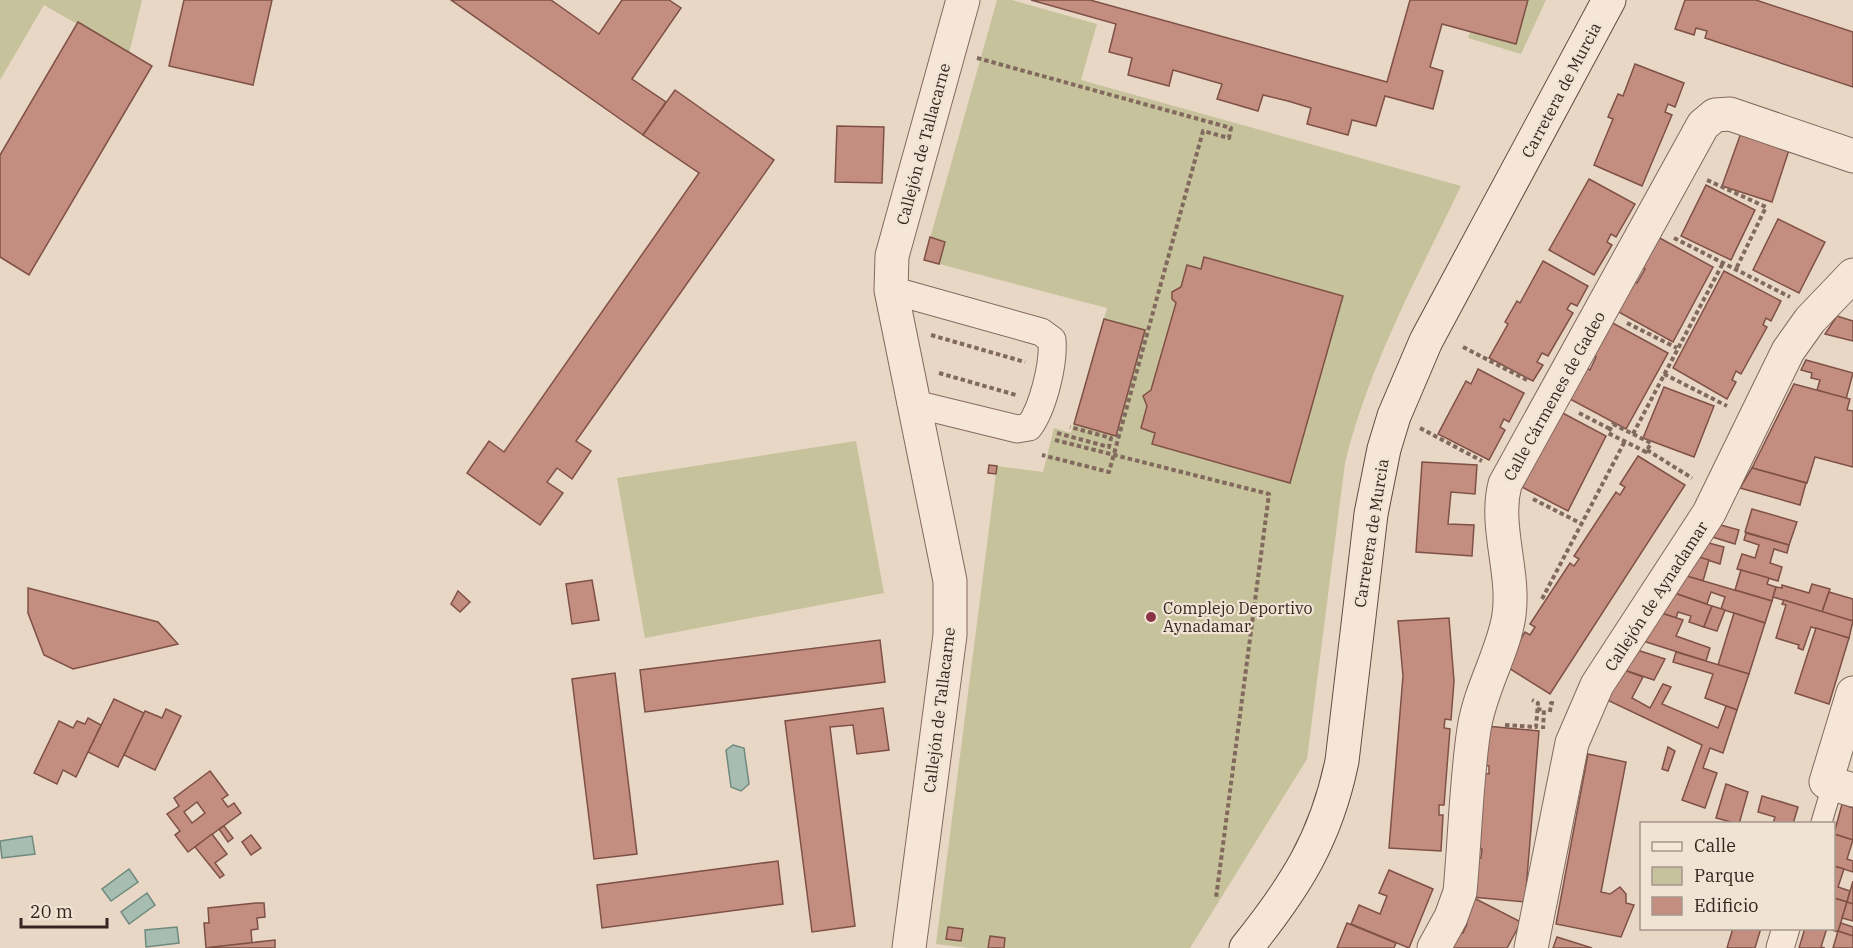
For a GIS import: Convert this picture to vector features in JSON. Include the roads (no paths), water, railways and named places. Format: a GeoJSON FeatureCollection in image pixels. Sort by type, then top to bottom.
{"type":"FeatureCollection","features":[{"type":"Feature","properties":{"kind":"street","name":"Callejón de Tallacarne"},"geometry":{"type":"LineString","coordinates":[[909,948],[950,635],[950,581],[911,403],[891,290],[892,256],[963,0]]}},
{"type":"Feature","properties":{"kind":"street","name":"Carretera de Murcia"},"geometry":{"type":"LineString","coordinates":[[1246,948],[1301,872],[1316,846],[1335,794],[1342,761],[1371,514],[1384,449],[1398,406],[1426,341],[1609,0]]}},
{"type":"Feature","properties":{"kind":"street","name":"Calle Cármenes de Gadeo"},"geometry":{"type":"LineString","coordinates":[[1434,948],[1451,917],[1460,892],[1474,728],[1481,695],[1509,618],[1511,592],[1501,501],[1505,484],[1703,125],[1714,115],[1731,114],[1853,156]]}},
{"type":"Feature","properties":{"kind":"street","name":"Callejón de Aynadamar"},"geometry":{"type":"LineString","coordinates":[[1531,948],[1572,742],[1598,685],[1709,513],[1788,351],[1809,320],[1853,275]]}},
{"type":"Feature","properties":{"kind":"street"},"geometry":{"type":"LineString","coordinates":[[891,290],[1041,332],[1052,340],[1053,354],[1048,375],[1036,417],[1029,427],[1017,429],[911,403]]}},
{"type":"Feature","properties":{"kind":"street"},"geometry":{"type":"LineString","coordinates":[[1822,822],[1836,789],[1853,694]]}},
{"type":"Feature","properties":{"kind":"street"},"geometry":{"type":"LineString","coordinates":[[1780,948],[1785,930]]}},
{"type":"Feature","properties":{"kind":"place","name":"Complejo Deportivo Aynadamar"},"geometry":{"type":"Point","coordinates":[1151,617]}}]}
